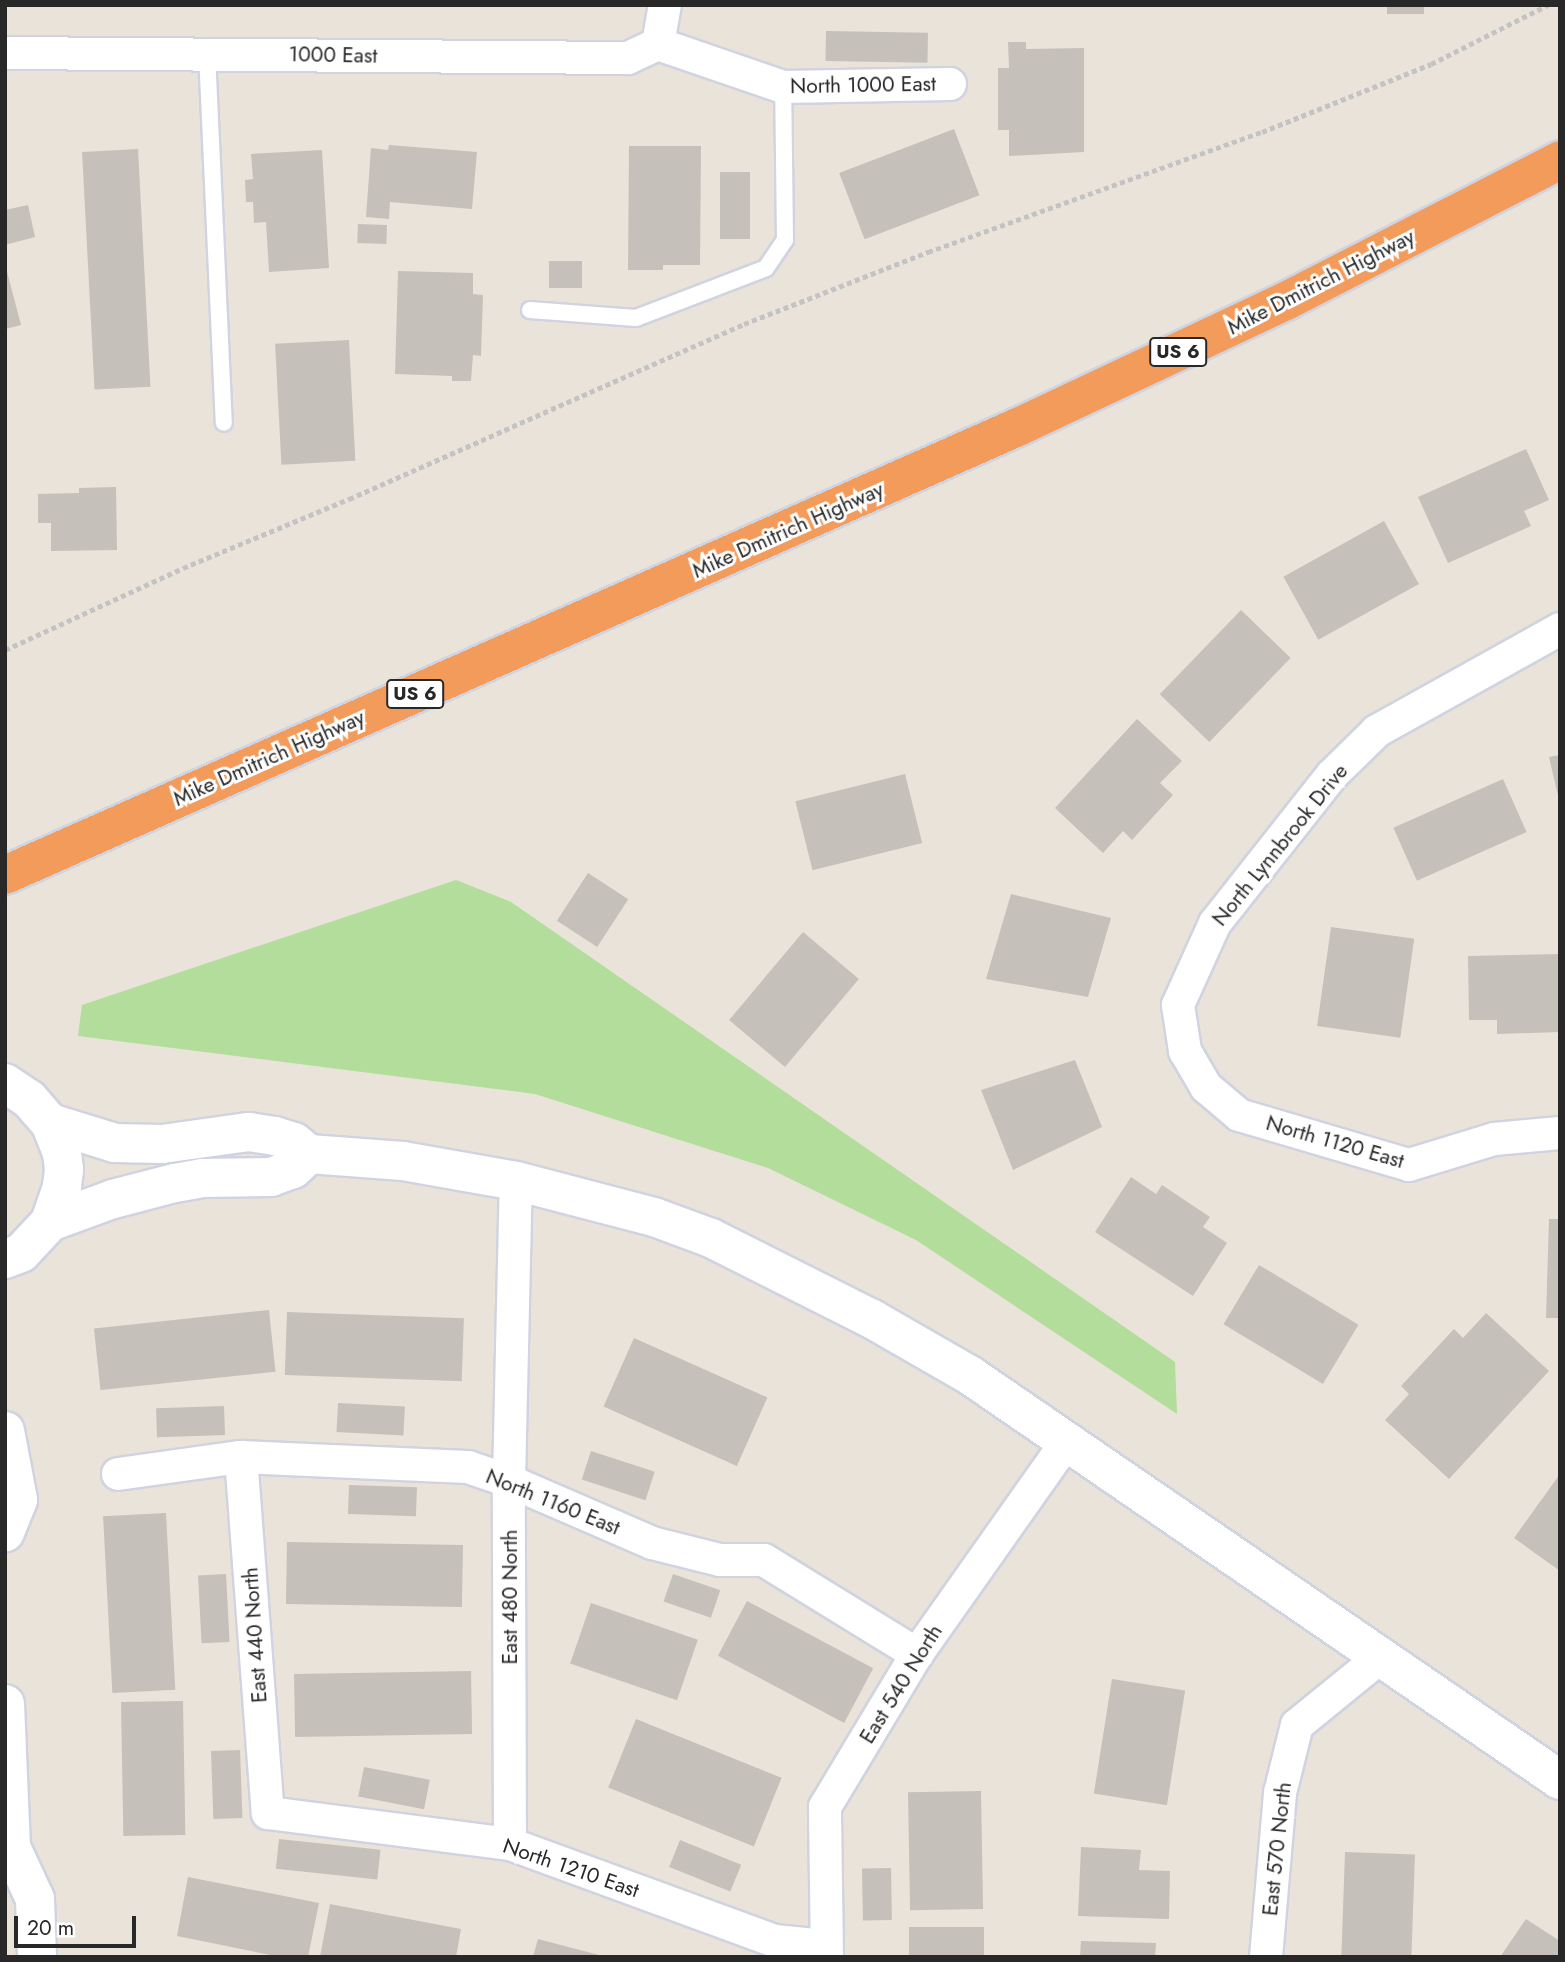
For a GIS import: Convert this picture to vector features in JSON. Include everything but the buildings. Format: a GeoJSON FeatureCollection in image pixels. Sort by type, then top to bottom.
{"type":"FeatureCollection","features":[{"type":"Feature","properties":{"kind":"highway","name":"Mike Dmitrich Highway"},"geometry":{"type":"LineString","coordinates":[[5,875],[1018,427],[1286,302],[1560,160]]}},
{"type":"Feature","properties":{"kind":"main road"},"geometry":{"type":"LineString","coordinates":[[5,1083],[29,1099],[50,1123],[62,1153],[62,1187],[50,1222]]}},
{"type":"Feature","properties":{"kind":"main road"},"geometry":{"type":"LineString","coordinates":[[50,1123],[99,1140],[144,1145],[249,1132],[294,1142],[309,1154],[403,1161],[516,1181],[654,1217],[711,1238],[872,1319],[971,1376],[1560,1780]]}},
{"type":"Feature","properties":{"kind":"main road"},"geometry":{"type":"LineString","coordinates":[[5,1288],[13,1256],[50,1222],[113,1199],[174,1183],[202,1178],[271,1177],[293,1169],[309,1154]]}},
{"type":"Feature","properties":{"kind":"main road"},"geometry":{"type":"LineString","coordinates":[[5,1431],[18,1500],[5,1532]]}},
{"type":"Feature","properties":{"kind":"main road"},"geometry":{"type":"LineString","coordinates":[[5,1704],[8,1853],[35,1899],[37,1957]]}},
{"type":"Feature","properties":{"kind":"street"},"geometry":{"type":"LineString","coordinates":[[658,44],[664,5]]}},
{"type":"Feature","properties":{"kind":"street","name":"1000 East"},"geometry":{"type":"LineString","coordinates":[[5,53],[628,58],[658,44]]}},
{"type":"Feature","properties":{"kind":"street","name":"North 1000 East"},"geometry":{"type":"LineString","coordinates":[[658,44],[783,87],[950,84]]}},
{"type":"Feature","properties":{"kind":"street","name":"North Lynnbrook Drive"},"geometry":{"type":"LineString","coordinates":[[1178,1004],[1215,923],[1332,775],[1377,731],[1560,629]]}},
{"type":"Feature","properties":{"kind":"street","name":"North 1120 East"},"geometry":{"type":"LineString","coordinates":[[1178,1004],[1185,1051],[1206,1087],[1239,1115],[1409,1166],[1494,1139],[1560,1133]]}},
{"type":"Feature","properties":{"kind":"street","name":"East 480 North"},"geometry":{"type":"LineString","coordinates":[[510,1844],[509,1481],[516,1181]]}},
{"type":"Feature","properties":{"kind":"street","name":"East 540 North"},"geometry":{"type":"LineString","coordinates":[[826,1952],[825,1807],[917,1654],[1066,1441]]}},
{"type":"Feature","properties":{"kind":"street","name":"North 1160 East"},"geometry":{"type":"LineString","coordinates":[[118,1474],[241,1457],[468,1467],[509,1481],[652,1543],[720,1560],[764,1560],[917,1654]]}},
{"type":"Feature","properties":{"kind":"street","name":"East 440 North"},"geometry":{"type":"LineString","coordinates":[[241,1457],[268,1813]]}},
{"type":"Feature","properties":{"kind":"street","name":"East 570 North"},"geometry":{"type":"LineString","coordinates":[[1266,1957],[1280,1793],[1297,1725],[1382,1656]]}},
{"type":"Feature","properties":{"kind":"street","name":"North 1210 East"},"geometry":{"type":"LineString","coordinates":[[268,1813],[510,1844],[775,1941],[826,1952]]}},
{"type":"Feature","properties":{"kind":"lane"},"geometry":{"type":"LineString","coordinates":[[207,53],[224,423]]}},
{"type":"Feature","properties":{"kind":"lane"},"geometry":{"type":"LineString","coordinates":[[530,310],[636,318],[766,268],[785,240],[783,87]]}},
{"type":"Feature","properties":{"kind":"path"},"geometry":{"type":"LineString","coordinates":[[5,650],[183,568],[349,499],[744,324],[928,252],[1262,132],[1430,64],[1548,5]]}},
{"type":"Feature","properties":{"kind":"green space"},"geometry":{"type":"Polygon","coordinates":[[[456,880],[511,902],[1175,1362],[1177,1414],[916,1240],[768,1168],[535,1094],[78,1036],[82,1005],[456,880]]]}}]}
